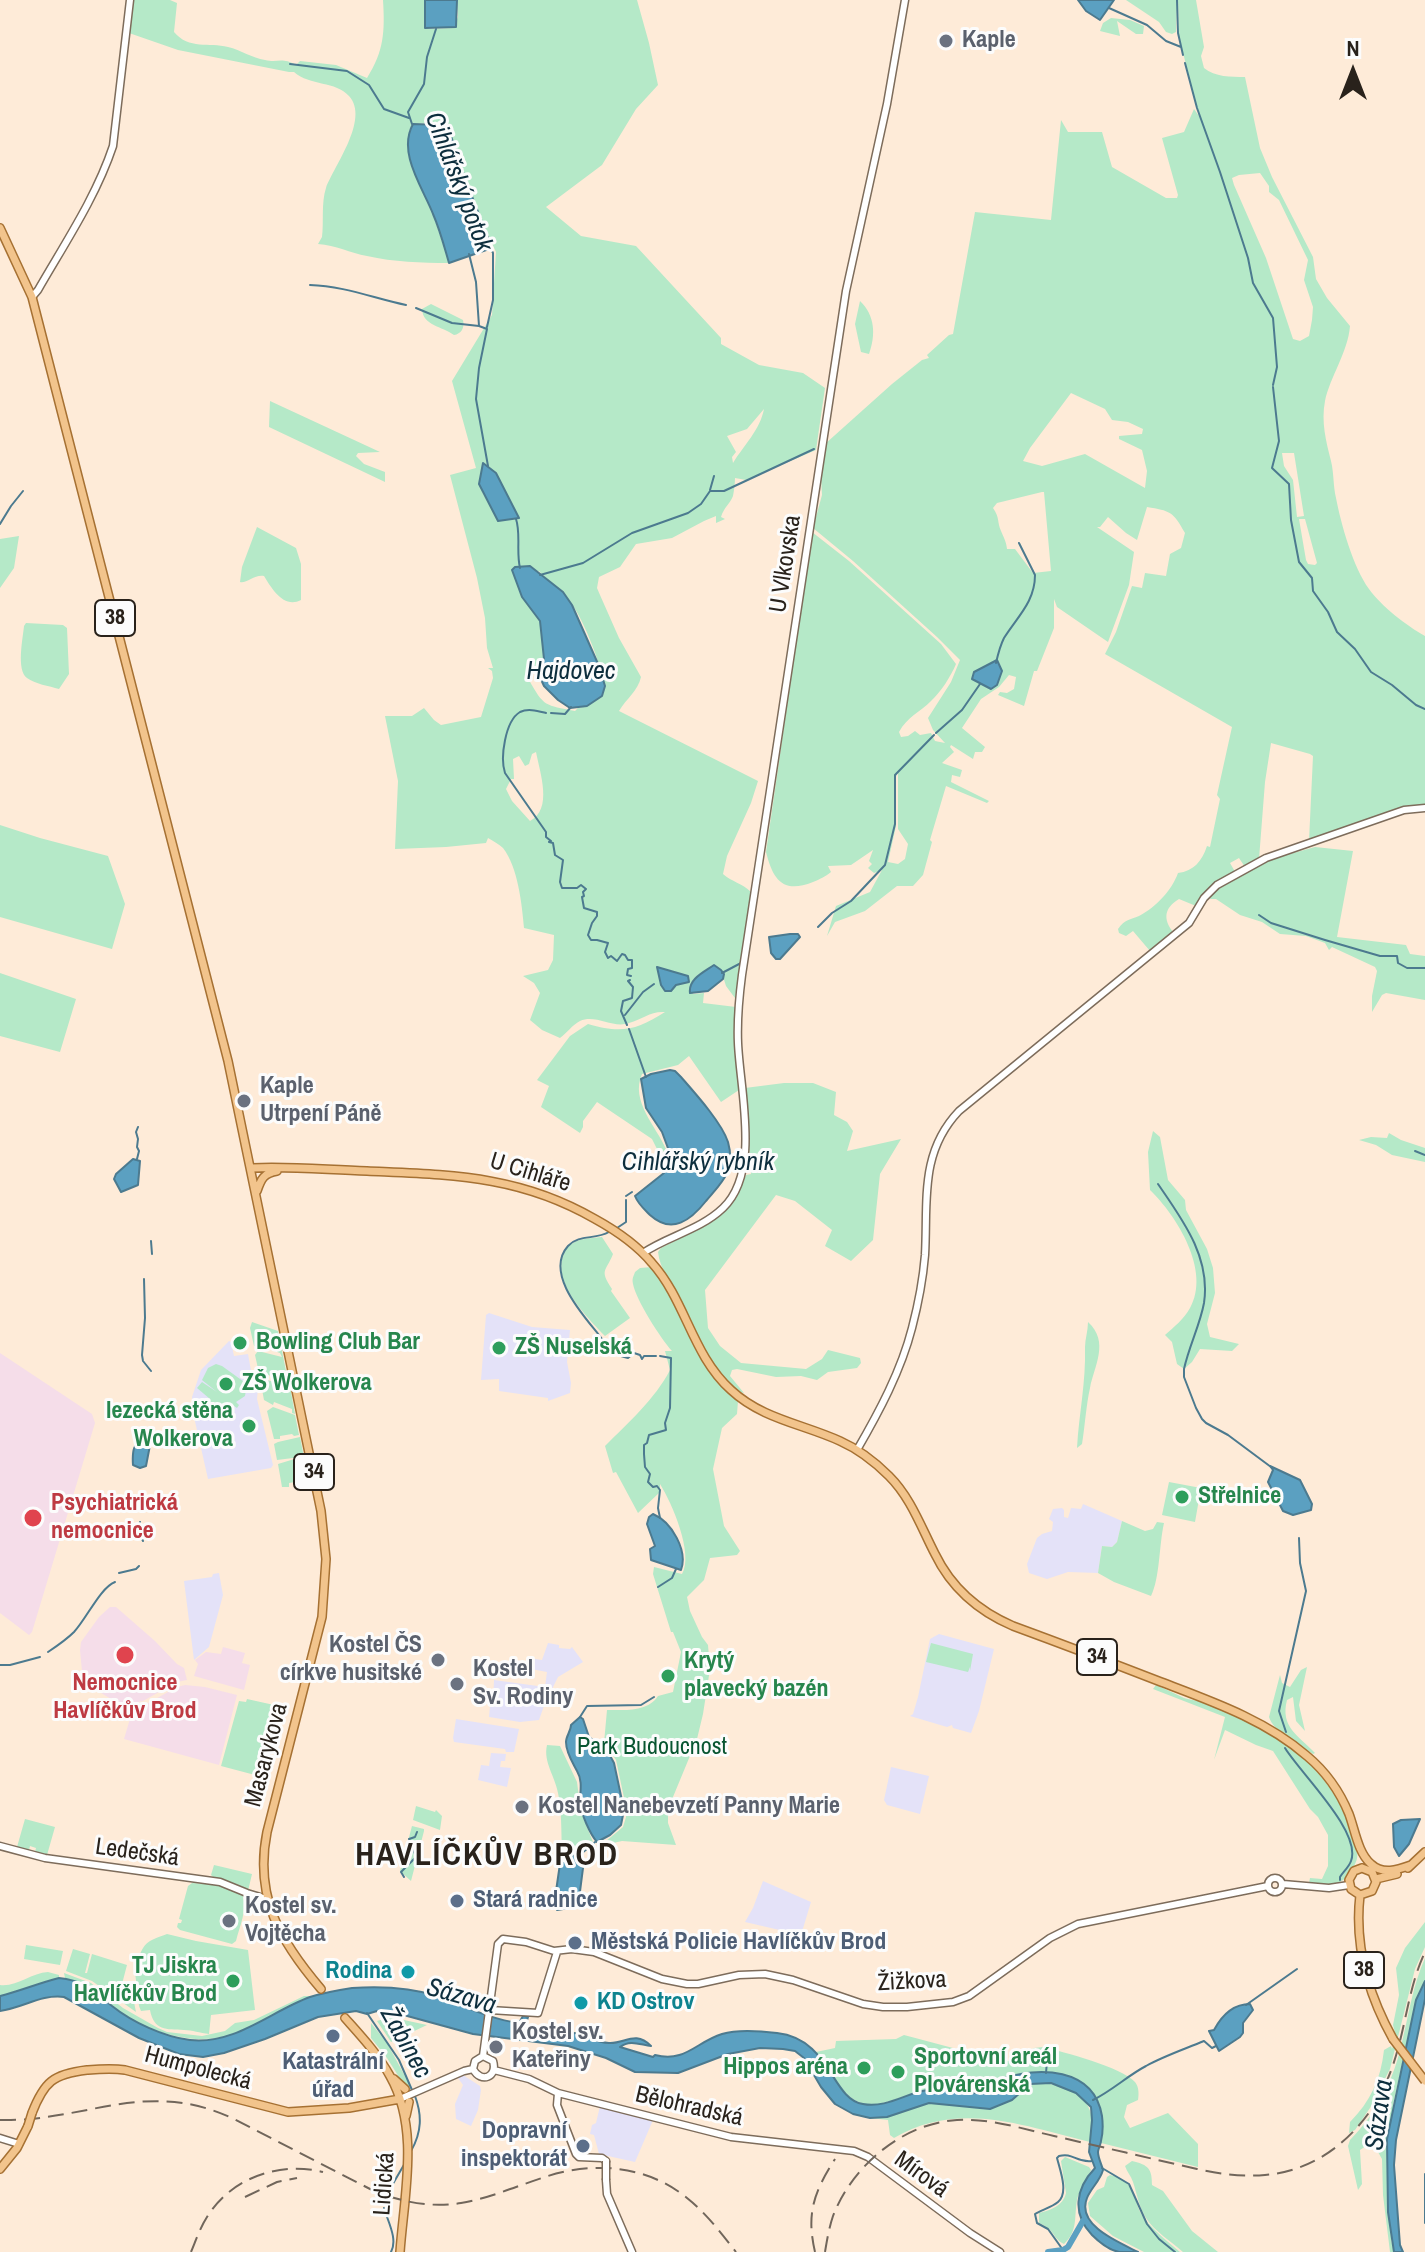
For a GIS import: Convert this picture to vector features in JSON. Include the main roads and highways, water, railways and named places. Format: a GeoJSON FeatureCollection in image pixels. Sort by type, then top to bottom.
{"type":"FeatureCollection","features":[{"type":"Feature","properties":{"kind":"main road"},"geometry":{"type":"LineString","coordinates":[[32,297],[106,169],[113,146],[130,0]]}},
{"type":"Feature","properties":{"kind":"main road","name":"U Vlkovska"},"geometry":{"type":"LineString","coordinates":[[643,1253],[709,1220],[729,1203],[739,1188],[743,1174],[746,1159],[738,1023],[742,975],[847,281],[888,98],[905,0]]}},
{"type":"Feature","properties":{"kind":"main road","name":"38"},"geometry":{"type":"LineString","coordinates":[[0,228],[32,297],[228,1061],[252,1168]]}},
{"type":"Feature","properties":{"kind":"main road"},"geometry":{"type":"LineString","coordinates":[[857,1450],[883,1403],[903,1358],[912,1328],[925,1259],[930,1162],[936,1143],[948,1123],[1189,923],[1204,898],[1217,885],[1266,858],[1404,810],[1425,808]]}},
{"type":"Feature","properties":{"kind":"main road"},"geometry":{"type":"LineString","coordinates":[[247,1147],[258,1163],[291,1168]]}},
{"type":"Feature","properties":{"kind":"main road","name":"34"},"geometry":{"type":"LineString","coordinates":[[257,1194],[252,1168],[291,1168]]}},
{"type":"Feature","properties":{"kind":"main road"},"geometry":{"type":"LineString","coordinates":[[257,1194],[261,1179],[266,1174],[291,1168]]}},
{"type":"Feature","properties":{"kind":"main road","name":"U Cihláře"},"geometry":{"type":"LineString","coordinates":[[291,1168],[455,1175],[511,1184],[586,1213],[643,1253],[667,1282],[709,1366],[725,1385],[745,1401],[776,1418],[857,1450]]}},
{"type":"Feature","properties":{"kind":"main road","name":"Masarykova"},"geometry":{"type":"LineString","coordinates":[[257,1194],[316,1486],[326,1559],[323,1611],[265,1843],[263,1864],[267,1899],[276,1926],[321,1989]]}},
{"type":"Feature","properties":{"kind":"main road","name":"34"},"geometry":{"type":"LineString","coordinates":[[857,1450],[899,1488],[916,1514],[943,1570],[973,1603],[1013,1626],[1225,1708],[1288,1741],[1315,1763],[1335,1788],[1366,1857],[1377,1868],[1393,1871],[1411,1865]]}},
{"type":"Feature","properties":{"kind":"main road","name":"34"},"geometry":{"type":"LineString","coordinates":[[1357,1837],[1362,1868]]}},
{"type":"Feature","properties":{"kind":"main road","name":"Ledečská"},"geometry":{"type":"LineString","coordinates":[[0,1846],[45,1858],[220,1882],[267,1899]]}},
{"type":"Feature","properties":{"kind":"main road"},"geometry":{"type":"LineString","coordinates":[[1376,1879],[1396,1875],[1425,1852]]}},
{"type":"Feature","properties":{"kind":"main road"},"geometry":{"type":"LineString","coordinates":[[1362,1868],[1372,1872],[1376,1879],[1372,1891],[1360,1895],[1353,1892],[1349,1885],[1351,1874],[1362,1868]]}},
{"type":"Feature","properties":{"kind":"main road","name":"Žižkova"},"geometry":{"type":"LineString","coordinates":[[490,2011],[498,1944],[505,1939],[557,1952],[572,1949],[594,1952],[662,1979],[687,1984],[765,1974],[872,2006],[907,2007],[940,2004],[969,1996],[1050,1938],[1078,1924],[1268,1886],[1274,1878],[1280,1879],[1283,1884],[1329,1888],[1349,1885]]}},
{"type":"Feature","properties":{"kind":"main road","name":"38"},"geometry":{"type":"LineString","coordinates":[[1360,1895],[1358,1926],[1362,1959],[1372,1995],[1393,2039],[1425,2081]]}},
{"type":"Feature","properties":{"kind":"main road"},"geometry":{"type":"LineString","coordinates":[[483,2056],[493,2061],[494,2070],[483,2078],[477,2076],[473,2069],[475,2061],[483,2056],[490,2011],[538,2013],[557,1952]]}},
{"type":"Feature","properties":{"kind":"main road","name":"Lidická"},"geometry":{"type":"LineString","coordinates":[[345,2018],[373,2050],[403,2098],[408,2149],[400,2252]]}},
{"type":"Feature","properties":{"kind":"main road","name":"Humpolecká"},"geometry":{"type":"LineString","coordinates":[[19,2144],[43,2089],[57,2077],[73,2072],[109,2068],[125,2070],[285,2112],[349,2108],[403,2098]]}},
{"type":"Feature","properties":{"kind":"main road"},"geometry":{"type":"LineString","coordinates":[[403,2098],[473,2069]]}},
{"type":"Feature","properties":{"kind":"main road","name":"Bělohradská"},"geometry":{"type":"LineString","coordinates":[[494,2070],[529,2079],[558,2093],[731,2137],[814,2146]]}},
{"type":"Feature","properties":{"kind":"main road","name":"Humpolecká"},"geometry":{"type":"LineString","coordinates":[[375,2104],[391,2095],[390,2076]]}},
{"type":"Feature","properties":{"kind":"main road"},"geometry":{"type":"LineString","coordinates":[[403,2098],[418,2092]]}},
{"type":"Feature","properties":{"kind":"main road"},"geometry":{"type":"LineString","coordinates":[[558,2093],[557,2105],[576,2154],[606,2161],[607,2194],[632,2252]]}},
{"type":"Feature","properties":{"kind":"main road"},"geometry":{"type":"LineString","coordinates":[[0,2138],[19,2144],[0,2169]]}},
{"type":"Feature","properties":{"kind":"main road","name":"Mírová"},"geometry":{"type":"LineString","coordinates":[[814,2146],[848,2149],[868,2157],[1000,2252]]}},
{"type":"Feature","properties":{"kind":"water"},"geometry":{"type":"Polygon","coordinates":[[[425,0],[457,0],[456,27],[425,28],[425,0]]]}},
{"type":"Feature","properties":{"kind":"water"},"geometry":{"type":"Polygon","coordinates":[[[1078,0],[1114,0],[1100,20],[1086,11],[1078,0]]]}},
{"type":"Feature","properties":{"kind":"water"},"geometry":{"type":"Polygon","coordinates":[[[413,124],[442,125],[450,133],[492,248],[449,263],[410,158],[409,135],[413,124]]]}},
{"type":"Feature","properties":{"kind":"water"},"geometry":{"type":"Polygon","coordinates":[[[483,463],[496,473],[519,518],[498,521],[479,484],[483,463]]]}},
{"type":"Feature","properties":{"kind":"water","name":"Hajdovec"},"geometry":{"type":"Polygon","coordinates":[[[530,566],[563,592],[572,605],[599,666],[605,686],[602,696],[587,706],[570,708],[544,686],[539,675],[544,659],[540,621],[522,597],[512,570],[530,566]]]}},
{"type":"Feature","properties":{"kind":"water"},"geometry":{"type":"Polygon","coordinates":[[[997,660],[1002,671],[997,685],[991,689],[972,679],[974,672],[997,660]]]}},
{"type":"Feature","properties":{"kind":"water"},"geometry":{"type":"Polygon","coordinates":[[[790,934],[800,937],[780,959],[776,959],[771,953],[769,937],[790,934]]]}},
{"type":"Feature","properties":{"kind":"water"},"geometry":{"type":"Polygon","coordinates":[[[714,965],[724,974],[723,979],[708,991],[690,993],[694,980],[714,965]]]}},
{"type":"Feature","properties":{"kind":"water"},"geometry":{"type":"Polygon","coordinates":[[[657,967],[688,976],[689,982],[665,991],[657,967]]]}},
{"type":"Feature","properties":{"kind":"water","name":"Cihlářský rybník"},"geometry":{"type":"Polygon","coordinates":[[[670,1070],[681,1077],[714,1117],[728,1142],[730,1161],[726,1175],[694,1214],[681,1223],[666,1224],[650,1215],[635,1196],[664,1173],[669,1151],[662,1132],[646,1108],[641,1079],[670,1070]]]}},
{"type":"Feature","properties":{"kind":"water"},"geometry":{"type":"Polygon","coordinates":[[[133,1159],[140,1161],[138,1185],[121,1192],[114,1179],[133,1159]]]}},
{"type":"Feature","properties":{"kind":"water"},"geometry":{"type":"Polygon","coordinates":[[[147,1436],[151,1440],[146,1466],[140,1468],[133,1465],[133,1451],[136,1444],[147,1436]]]}},
{"type":"Feature","properties":{"kind":"water"},"geometry":{"type":"Polygon","coordinates":[[[1270,1466],[1300,1480],[1312,1504],[1311,1510],[1293,1515],[1283,1511],[1268,1482],[1273,1470],[1270,1466]]]}},
{"type":"Feature","properties":{"kind":"water"},"geometry":{"type":"Polygon","coordinates":[[[653,1514],[666,1523],[677,1538],[683,1562],[681,1570],[651,1560],[650,1549],[655,1546],[647,1524],[653,1514]]]}},
{"type":"Feature","properties":{"kind":"water"},"geometry":{"type":"Polygon","coordinates":[[[580,1717],[589,1737],[607,1750],[614,1763],[624,1810],[621,1825],[597,1842],[582,1812],[580,1779],[566,1746],[571,1725],[580,1717]]]}},
{"type":"Feature","properties":{"kind":"water"},"geometry":{"type":"Polygon","coordinates":[[[1420,1819],[1409,1844],[1399,1856],[1394,1847],[1393,1824],[1401,1820],[1420,1819]]]}},
{"type":"Feature","properties":{"kind":"water"},"geometry":{"type":"Polygon","coordinates":[[[562,1850],[572,1853],[583,1868],[576,1907],[557,1910],[554,1905],[562,1850]]]}},
{"type":"Feature","properties":{"kind":"water"},"geometry":{"type":"Polygon","coordinates":[[[59,1978],[88,1987],[120,2012],[149,2028],[190,2040],[206,2040],[237,2032],[315,1996],[352,1988],[384,1987],[437,1996],[508,2021],[519,2023],[523,2016],[528,2017],[527,2026],[572,2033],[601,2042],[640,2039],[651,2046],[632,2043],[620,2047],[653,2057],[683,2054],[728,2032],[777,2033],[809,2046],[844,2092],[852,2100],[863,2104],[881,2104],[934,2089],[986,2092],[994,2090],[1001,2079],[1031,2072],[1062,2074],[1088,2088],[1097,2100],[1102,2116],[1098,2152],[1103,2170],[1087,2198],[1085,2208],[1088,2216],[1101,2231],[1138,2252],[1119,2252],[1108,2248],[1092,2235],[1081,2219],[1080,2193],[1095,2168],[1089,2152],[1091,2107],[1076,2093],[1051,2083],[1030,2084],[1012,2100],[990,2109],[929,2103],[887,2117],[870,2118],[853,2114],[835,2104],[804,2058],[795,2051],[783,2049],[760,2048],[728,2054],[678,2073],[635,2072],[606,2058],[568,2046],[473,2034],[400,2014],[356,2011],[318,2017],[265,2039],[203,2057],[179,2054],[139,2038],[64,1997],[48,1998],[0,2011],[0,1996],[59,1978]]]}},
{"type":"Feature","properties":{"kind":"water"},"geometry":{"type":"Polygon","coordinates":[[[1425,1981],[1425,1999],[1396,2140],[1394,2165],[1403,2252],[1394,2252],[1388,2212],[1387,2139],[1416,2000],[1425,1981]]]}},
{"type":"Feature","properties":{"kind":"water"},"geometry":{"type":"Polygon","coordinates":[[[1250,2004],[1253,2010],[1243,2023],[1243,2033],[1219,2051],[1209,2031],[1214,2030],[1233,2008],[1250,2004]]]}},
{"type":"Feature","properties":{"kind":"waterway"},"geometry":{"type":"LineString","coordinates":[[1177,0],[1178,33],[1183,55]]}},
{"type":"Feature","properties":{"kind":"waterway"},"geometry":{"type":"LineString","coordinates":[[1109,8],[1147,25],[1166,41],[1181,47]]}},
{"type":"Feature","properties":{"kind":"waterway","name":"Cihlářský potok"},"geometry":{"type":"LineString","coordinates":[[412,124],[408,112],[424,84],[427,57],[436,29]]}},
{"type":"Feature","properties":{"kind":"waterway"},"geometry":{"type":"LineString","coordinates":[[1185,63],[1197,108],[1248,258],[1253,283],[1273,318],[1277,367],[1273,385]]}},
{"type":"Feature","properties":{"kind":"waterway"},"geometry":{"type":"LineString","coordinates":[[290,64],[347,71],[369,85],[384,109],[409,118]]}},
{"type":"Feature","properties":{"kind":"waterway"},"geometry":{"type":"LineString","coordinates":[[487,327],[493,300],[493,253],[490,247]]}},
{"type":"Feature","properties":{"kind":"waterway","name":"Cihlářský potok"},"geometry":{"type":"LineString","coordinates":[[469,254],[476,282],[479,326],[487,329],[476,399],[488,466]]}},
{"type":"Feature","properties":{"kind":"waterway"},"geometry":{"type":"LineString","coordinates":[[310,285],[347,290],[406,305]]}},
{"type":"Feature","properties":{"kind":"waterway"},"geometry":{"type":"LineString","coordinates":[[416,308],[452,323],[479,326]]}},
{"type":"Feature","properties":{"kind":"waterway"},"geometry":{"type":"LineString","coordinates":[[1273,387],[1279,441],[1272,468],[1289,484],[1291,520],[1299,562],[1312,578],[1313,591],[1337,632],[1355,649],[1371,672],[1425,709]]}},
{"type":"Feature","properties":{"kind":"waterway"},"geometry":{"type":"LineString","coordinates":[[540,575],[583,563],[632,533],[688,513],[701,504],[710,491],[724,491],[814,449]]}},
{"type":"Feature","properties":{"kind":"waterway"},"geometry":{"type":"LineString","coordinates":[[710,490],[714,476]]}},
{"type":"Feature","properties":{"kind":"waterway"},"geometry":{"type":"LineString","coordinates":[[0,524],[23,491]]}},
{"type":"Feature","properties":{"kind":"waterway","name":"Cihlářský potok"},"geometry":{"type":"LineString","coordinates":[[516,519],[520,568]]}},
{"type":"Feature","properties":{"kind":"waterway"},"geometry":{"type":"LineString","coordinates":[[996,663],[1004,638],[1029,601],[1034,585],[1035,575],[1019,543]]}},
{"type":"Feature","properties":{"kind":"waterway"},"geometry":{"type":"LineString","coordinates":[[936,733],[962,710],[980,684]]}},
{"type":"Feature","properties":{"kind":"waterway","name":"Cihlářský potok"},"geometry":{"type":"LineString","coordinates":[[551,713],[565,714],[571,707]]}},
{"type":"Feature","properties":{"kind":"waterway","name":"Cihlářský potok"},"geometry":{"type":"LineString","coordinates":[[546,713],[526,710],[515,717],[505,740],[505,773],[546,832],[549,842],[553,843],[555,855],[563,860],[562,888],[581,885],[586,889],[582,897],[584,908],[597,912],[588,935],[591,940],[608,943],[605,952],[608,958],[611,956],[617,961],[622,954],[632,960],[632,968],[628,969],[627,975],[631,976]]}},
{"type":"Feature","properties":{"kind":"waterway"},"geometry":{"type":"LineString","coordinates":[[818,927],[851,901],[885,865],[895,824],[895,775],[934,735]]}},
{"type":"Feature","properties":{"kind":"waterway"},"geometry":{"type":"LineString","coordinates":[[1259,915],[1271,923],[1325,940],[1380,956],[1397,956],[1398,963],[1407,968],[1425,968]]}},
{"type":"Feature","properties":{"kind":"waterway"},"geometry":{"type":"LineString","coordinates":[[722,973],[741,963]]}},
{"type":"Feature","properties":{"kind":"waterway","name":"Cihlářský potok"},"geometry":{"type":"LineString","coordinates":[[627,1025],[621,1011],[623,1001],[632,998],[630,980]]}},
{"type":"Feature","properties":{"kind":"waterway"},"geometry":{"type":"LineString","coordinates":[[625,1015],[643,992],[654,984]]}},
{"type":"Feature","properties":{"kind":"waterway","name":"Cihlářský potok"},"geometry":{"type":"LineString","coordinates":[[629,1029],[646,1077]]}},
{"type":"Feature","properties":{"kind":"waterway"},"geometry":{"type":"LineString","coordinates":[[137,1159],[138,1127]]}},
{"type":"Feature","properties":{"kind":"waterway"},"geometry":{"type":"LineString","coordinates":[[1415,1151],[1425,1155]]}},
{"type":"Feature","properties":{"kind":"waterway"},"geometry":{"type":"LineString","coordinates":[[1158,1184],[1193,1239],[1203,1270],[1204,1303],[1184,1369],[1196,1408],[1206,1423],[1271,1467]]}},
{"type":"Feature","properties":{"kind":"waterway"},"geometry":{"type":"LineString","coordinates":[[626,1196],[632,1192]]}},
{"type":"Feature","properties":{"kind":"waterway"},"geometry":{"type":"LineString","coordinates":[[617,1228],[626,1222],[626,1200]]}},
{"type":"Feature","properties":{"kind":"waterway","name":"Cihlářský potok"},"geometry":{"type":"LineString","coordinates":[[609,1232],[577,1240],[568,1246],[560,1268],[563,1281],[576,1305],[613,1353],[628,1358],[634,1353],[642,1359],[644,1356],[656,1356]]}},
{"type":"Feature","properties":{"kind":"waterway"},"geometry":{"type":"LineString","coordinates":[[151,1241],[152,1254]]}},
{"type":"Feature","properties":{"kind":"waterway"},"geometry":{"type":"LineString","coordinates":[[144,1279],[142,1355],[151,1371]]}},
{"type":"Feature","properties":{"kind":"waterway","name":"Cihlářský potok"},"geometry":{"type":"LineString","coordinates":[[660,1356],[671,1358],[670,1408],[666,1430],[649,1435],[644,1445],[645,1467],[650,1474],[648,1482],[660,1490],[660,1518]]}},
{"type":"Feature","properties":{"kind":"waterway"},"geometry":{"type":"LineString","coordinates":[[140,1522],[137,1529],[143,1541]]}},
{"type":"Feature","properties":{"kind":"waterway"},"geometry":{"type":"LineString","coordinates":[[1286,1732],[1279,1711],[1306,1591],[1299,1538]]}},
{"type":"Feature","properties":{"kind":"waterway"},"geometry":{"type":"LineString","coordinates":[[119,1573],[139,1566]]}},
{"type":"Feature","properties":{"kind":"waterway","name":"Cihlářský potok"},"geometry":{"type":"LineString","coordinates":[[658,1587],[672,1578],[676,1569]]}},
{"type":"Feature","properties":{"kind":"waterway"},"geometry":{"type":"LineString","coordinates":[[48,1652],[74,1632],[104,1590],[115,1582]]}},
{"type":"Feature","properties":{"kind":"waterway"},"geometry":{"type":"LineString","coordinates":[[0,1665],[40,1657]]}},
{"type":"Feature","properties":{"kind":"waterway","name":"Cihlářský potok"},"geometry":{"type":"LineString","coordinates":[[580,1717],[587,1706],[641,1705],[654,1697]]}},
{"type":"Feature","properties":{"kind":"waterway"},"geometry":{"type":"LineString","coordinates":[[1285,1748],[1328,1803],[1348,1835],[1351,1861],[1340,1880]]}},
{"type":"Feature","properties":{"kind":"waterway"},"geometry":{"type":"LineString","coordinates":[[404,1877],[401,1872],[416,1857],[409,1839],[415,1837],[417,1832]]}},
{"type":"Feature","properties":{"kind":"waterway","name":"Cihlářský potok"},"geometry":{"type":"LineString","coordinates":[[575,1859],[595,1842]]}},
{"type":"Feature","properties":{"kind":"waterway"},"geometry":{"type":"LineString","coordinates":[[1246,2005],[1297,1969]]}},
{"type":"Feature","properties":{"kind":"waterway","name":"Žabinec"},"geometry":{"type":"LineString","coordinates":[[367,2013],[399,2060],[412,2090]]}},
{"type":"Feature","properties":{"kind":"waterway"},"geometry":{"type":"LineString","coordinates":[[1093,2100],[1167,2056],[1204,2041],[1212,2048],[1216,2046]]}},
{"type":"Feature","properties":{"kind":"waterway"},"geometry":{"type":"LineString","coordinates":[[1046,2073],[1047,2061],[1052,2053]]}},
{"type":"Feature","properties":{"kind":"waterway","name":"Žabinec"},"geometry":{"type":"LineString","coordinates":[[411,2151],[420,2124],[415,2096]]}},
{"type":"Feature","properties":{"kind":"waterway"},"geometry":{"type":"LineString","coordinates":[[1063,2250],[1048,2229],[1037,2223],[1035,2214],[1056,2204],[1061,2198],[1063,2187],[1059,2156],[1092,2161]]}},
{"type":"Feature","properties":{"kind":"waterway","name":"Žabinec"},"geometry":{"type":"LineString","coordinates":[[387,2194],[405,2163]]}},
{"type":"Feature","properties":{"kind":"waterway"},"geometry":{"type":"LineString","coordinates":[[1102,2168],[1129,2184],[1147,2224],[1175,2252]]}},
{"type":"Feature","properties":{"kind":"waterway"},"geometry":{"type":"LineString","coordinates":[[1425,2174],[1425,2223]]}},
{"type":"Feature","properties":{"kind":"waterway","name":"Žabinec"},"geometry":{"type":"LineString","coordinates":[[384,2208],[393,2236],[391,2252]]}},
{"type":"Feature","properties":{"kind":"waterway"},"geometry":{"type":"LineString","coordinates":[[1048,2252],[1068,2247],[1083,2221]]}},
{"type":"Feature","properties":{"kind":"railway"},"geometry":{"type":"LineString","coordinates":[[825,2252],[832,2220],[842,2198],[866,2164],[899,2139],[937,2123],[957,2120],[994,2122],[1231,2175],[1265,2175],[1308,2164],[1345,2140],[1374,2106],[1393,2065],[1425,1952]]}},
{"type":"Feature","properties":{"kind":"railway"},"geometry":{"type":"LineString","coordinates":[[0,2120],[31,2119],[143,2102],[171,2102],[201,2107],[232,2118],[372,2190],[405,2201],[427,2204],[472,2201],[566,2171],[621,2169],[672,2187],[707,2217],[736,2252]]}},
{"type":"Feature","properties":{"kind":"railway"},"geometry":{"type":"LineString","coordinates":[[815,2252],[811,2226],[814,2203],[835,2159]]}},
{"type":"Feature","properties":{"kind":"railway"},"geometry":{"type":"LineString","coordinates":[[191,2252],[217,2203],[243,2183],[273,2171],[306,2169],[323,2172]]}},
{"type":"Feature","properties":{"kind":"railway"},"geometry":{"type":"LineString","coordinates":[[245,2197],[277,2182],[297,2178]]}},
{"type":"Feature","properties":{"kind":"place","name":"Kaple"},"geometry":{"type":"Point","coordinates":[946,41]}},
{"type":"Feature","properties":{"kind":"place","name":"Kaple Utrpení Páně"},"geometry":{"type":"Point","coordinates":[244,1101]}},
{"type":"Feature","properties":{"kind":"place","name":"Bowling Club Bar"},"geometry":{"type":"Point","coordinates":[240,1343]}},
{"type":"Feature","properties":{"kind":"place","name":"ZŠ Nuselská"},"geometry":{"type":"Point","coordinates":[499,1348]}},
{"type":"Feature","properties":{"kind":"place","name":"ZŠ Wolkerova"},"geometry":{"type":"Point","coordinates":[226,1384]}},
{"type":"Feature","properties":{"kind":"place","name":"lezecká stěna Wolkerova"},"geometry":{"type":"Point","coordinates":[249,1426]}},
{"type":"Feature","properties":{"kind":"place","name":"Střelnice"},"geometry":{"type":"Point","coordinates":[1182,1497]}},
{"type":"Feature","properties":{"kind":"place","name":"Psychiatrická nemocnice"},"geometry":{"type":"Point","coordinates":[33,1518]}},
{"type":"Feature","properties":{"kind":"place","name":"Nemocnice Havlíčkův Brod"},"geometry":{"type":"Point","coordinates":[125,1655]}},
{"type":"Feature","properties":{"kind":"place","name":"Kostel ČS církve husitské"},"geometry":{"type":"Point","coordinates":[438,1660]}},
{"type":"Feature","properties":{"kind":"place","name":"Krytý plavecký bazén"},"geometry":{"type":"Point","coordinates":[668,1676]}},
{"type":"Feature","properties":{"kind":"place","name":"Kostel Sv. Rodiny"},"geometry":{"type":"Point","coordinates":[457,1684]}},
{"type":"Feature","properties":{"kind":"place","name":"Kostel Nanebevzetí Panny Marie"},"geometry":{"type":"Point","coordinates":[522,1807]}},
{"type":"Feature","properties":{"kind":"place","name":"Stará radnice"},"geometry":{"type":"Point","coordinates":[457,1901]}},
{"type":"Feature","properties":{"kind":"place","name":"Kostel sv. Vojtěcha"},"geometry":{"type":"Point","coordinates":[229,1921]}},
{"type":"Feature","properties":{"kind":"place","name":"Městská Policie Havlíčkův Brod"},"geometry":{"type":"Point","coordinates":[575,1943]}},
{"type":"Feature","properties":{"kind":"place","name":"Rodina"},"geometry":{"type":"Point","coordinates":[408,1972]}},
{"type":"Feature","properties":{"kind":"place","name":"TJ Jiskra Havlíčkův Brod"},"geometry":{"type":"Point","coordinates":[233,1981]}},
{"type":"Feature","properties":{"kind":"place","name":"KD Ostrov"},"geometry":{"type":"Point","coordinates":[581,2003]}},
{"type":"Feature","properties":{"kind":"place","name":"Katastrální úřad"},"geometry":{"type":"Point","coordinates":[333,2036]}},
{"type":"Feature","properties":{"kind":"place","name":"Kostel sv. Kateřiny"},"geometry":{"type":"Point","coordinates":[496,2047]}},
{"type":"Feature","properties":{"kind":"place","name":"Hippos aréna"},"geometry":{"type":"Point","coordinates":[864,2068]}},
{"type":"Feature","properties":{"kind":"place","name":"Sportovní areál Plovárenská"},"geometry":{"type":"Point","coordinates":[898,2072]}},
{"type":"Feature","properties":{"kind":"place","name":"Dopravní inspektorát"},"geometry":{"type":"Point","coordinates":[583,2146]}},
{"type":"Feature","properties":{"kind":"district","name":"HAVLÍČKŮV BROD"},"geometry":{"type":"Point","coordinates":[487,1856]}},
{"type":"Feature","properties":{"kind":"park label","name":"Park Budoucnost"},"geometry":{"type":"Point","coordinates":[652,1748]}},
{"type":"Feature","properties":{"kind":"water label","name":"Sázava"},"geometry":{"type":"Point","coordinates":[461,1997]}},
{"type":"Feature","properties":{"kind":"water label","name":"Sázava"},"geometry":{"type":"Point","coordinates":[1380,2115]}}]}
